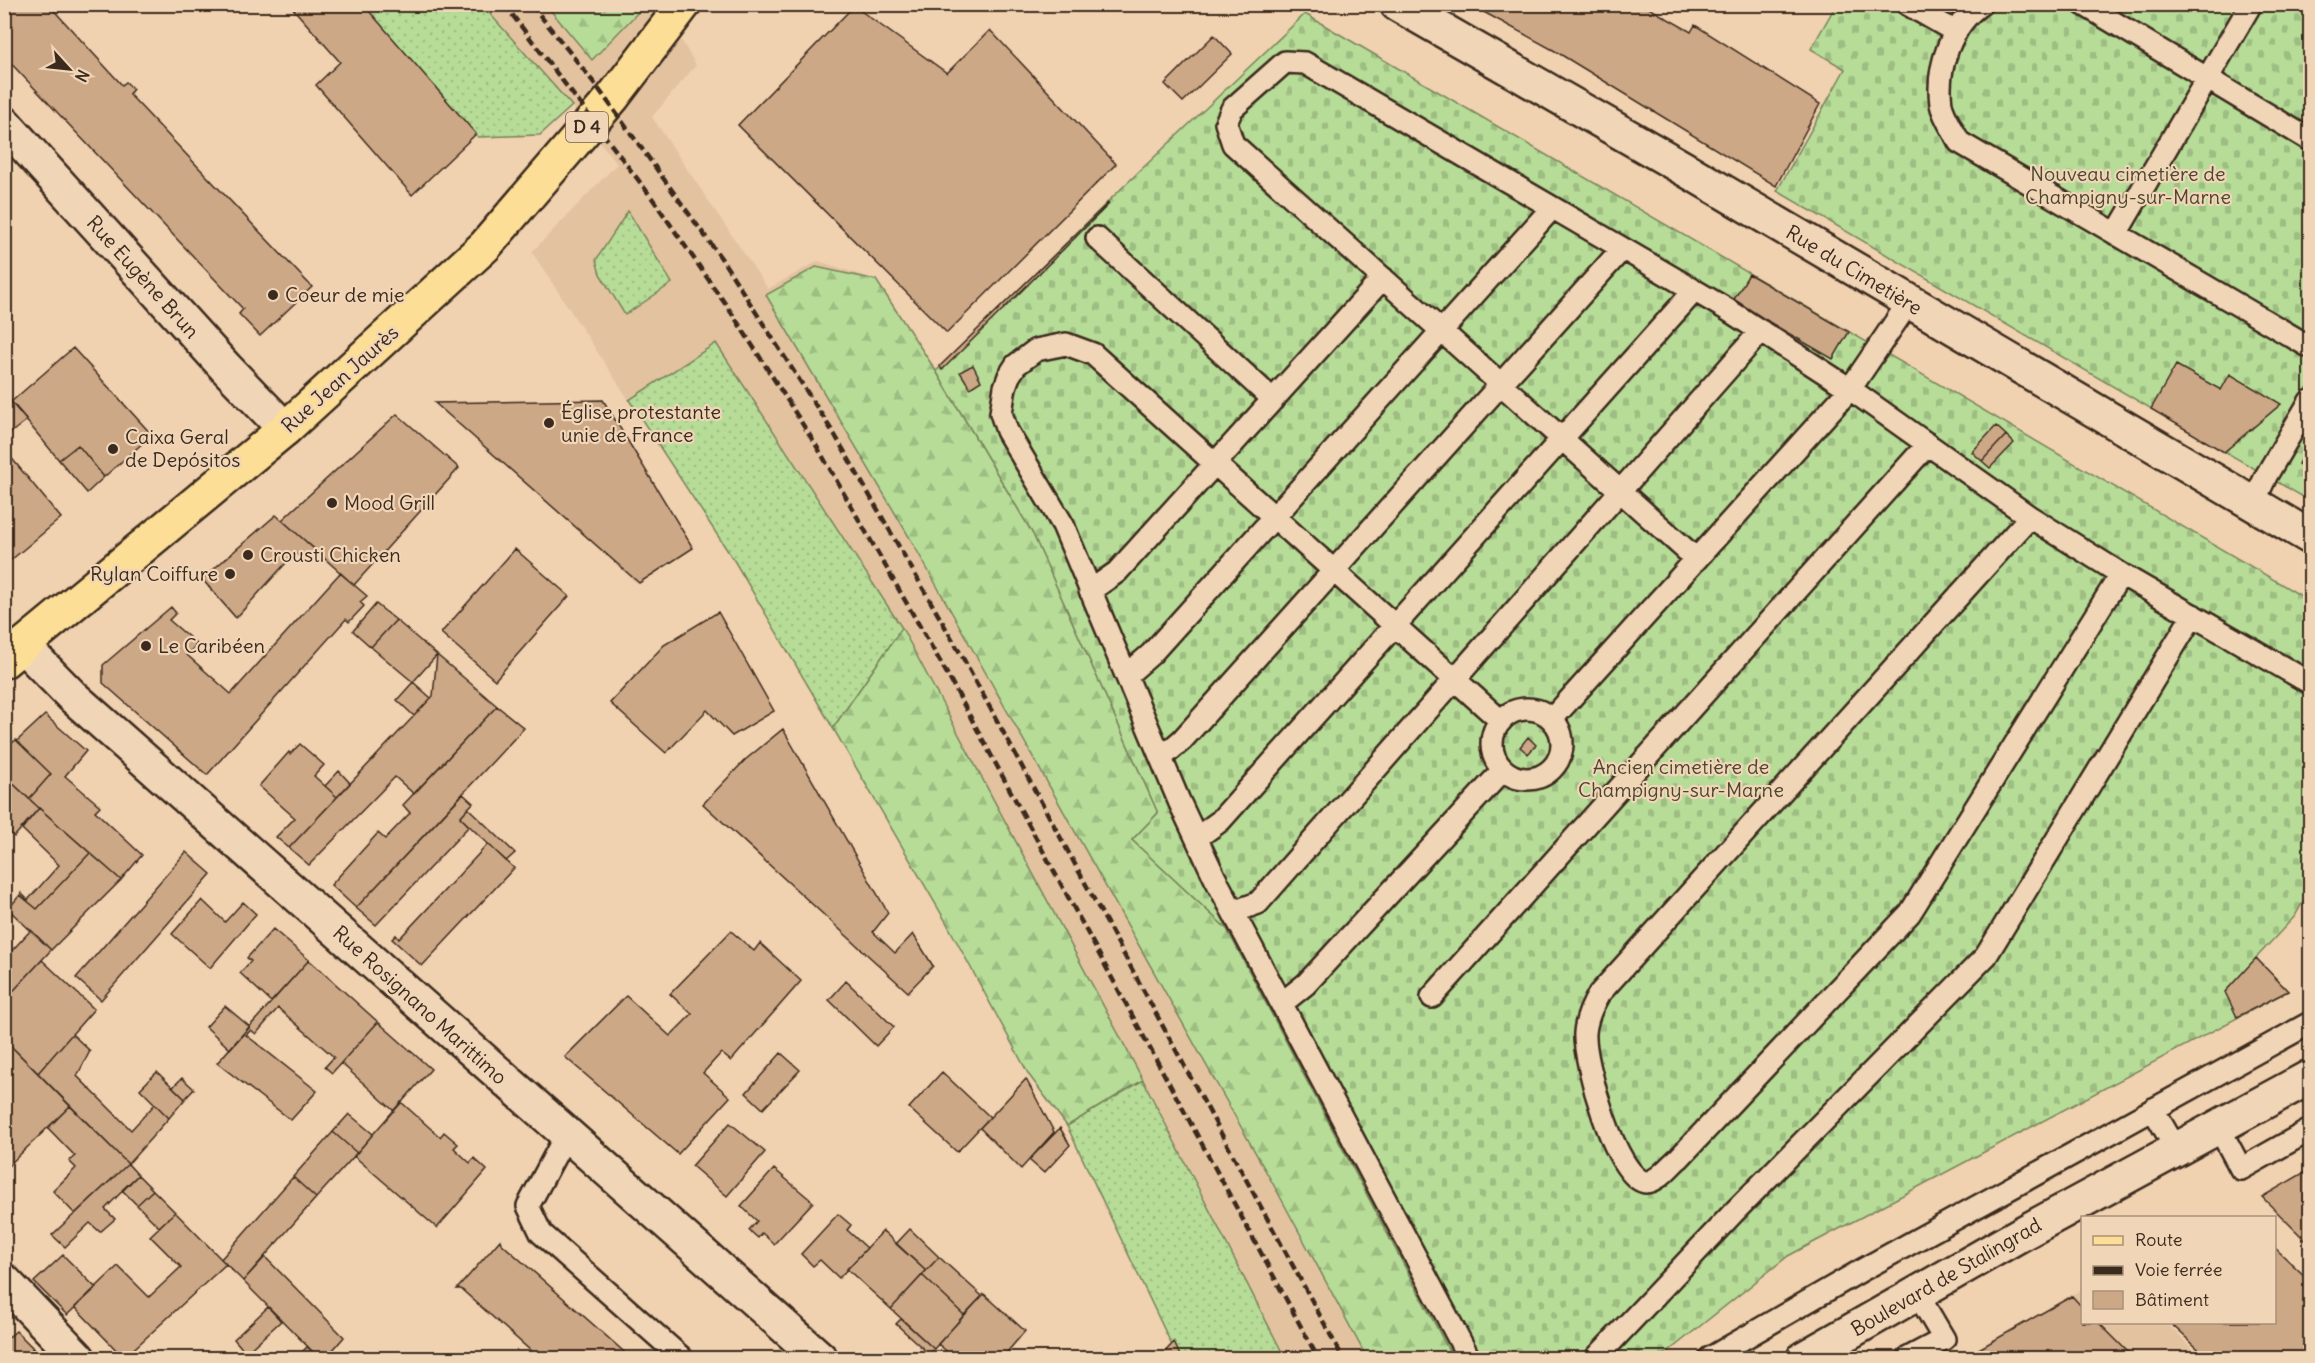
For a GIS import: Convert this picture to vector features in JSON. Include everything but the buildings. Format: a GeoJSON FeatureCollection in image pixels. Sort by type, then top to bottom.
{"type":"FeatureCollection","features":[{"type":"Feature","properties":{"kind":"main road","name":"Rue Jean Jaurès"},"geometry":{"type":"LineString","coordinates":[[14,654],[285,429],[485,246],[613,97],[684,4]]}},
{"type":"Feature","properties":{"kind":"street","name":"Rue du Cimetière"},"geometry":{"type":"LineString","coordinates":[[1397,4],[1683,168],[2310,537]]}},
{"type":"Feature","properties":{"kind":"street","name":"Rue Eugène Brun"},"geometry":{"type":"LineString","coordinates":[[4,123],[226,369],[285,429]]}},
{"type":"Feature","properties":{"kind":"street","name":"Rue Rosignano Marittimo"},"geometry":{"type":"LineString","coordinates":[[14,654],[72,696],[820,1359]]}},
{"type":"Feature","properties":{"kind":"street","name":"Boulevard de Stalingrad"},"geometry":{"type":"LineString","coordinates":[[1804,1359],[1917,1293],[2310,1077]]}},
{"type":"Feature","properties":{"kind":"street"},"geometry":{"type":"LineString","coordinates":[[4,1281],[78,1359]]}},
{"type":"Feature","properties":{"kind":"lane"},"geometry":{"type":"LineString","coordinates":[[1907,4],[1956,33]]}},
{"type":"Feature","properties":{"kind":"lane"},"geometry":{"type":"LineString","coordinates":[[1981,4],[1971,12],[1956,33],[1941,69],[1941,106],[1959,142],[2310,347]]}},
{"type":"Feature","properties":{"kind":"lane"},"geometry":{"type":"LineString","coordinates":[[2083,4],[2310,140]]}},
{"type":"Feature","properties":{"kind":"lane"},"geometry":{"type":"LineString","coordinates":[[2116,234],[2251,4]]}},
{"type":"Feature","properties":{"kind":"lane"},"geometry":{"type":"LineString","coordinates":[[1695,558],[1233,144],[1226,123],[1232,109],[1285,62],[1305,63],[1761,332],[1850,389],[2030,517],[2121,574],[2310,683]]}},
{"type":"Feature","properties":{"kind":"lane"},"geometry":{"type":"LineString","coordinates":[[1127,675],[1151,654],[1275,518],[1552,208]]}},
{"type":"Feature","properties":{"kind":"lane"},"geometry":{"type":"LineString","coordinates":[[1097,238],[1273,400]]}},
{"type":"Feature","properties":{"kind":"lane"},"geometry":{"type":"LineString","coordinates":[[1162,757],[1182,740],[1622,249]]}},
{"type":"Feature","properties":{"kind":"lane"},"geometry":{"type":"LineString","coordinates":[[1090,591],[1117,572],[1383,278]]}},
{"type":"Feature","properties":{"kind":"lane"},"geometry":{"type":"LineString","coordinates":[[1197,837],[1220,821],[1694,291]]}},
{"type":"Feature","properties":{"kind":"lane"},"geometry":{"type":"LineString","coordinates":[[1552,719],[1850,389],[1909,302]]}},
{"type":"Feature","properties":{"kind":"lane"},"geometry":{"type":"LineString","coordinates":[[1233,912],[1258,903],[1761,332]]}},
{"type":"Feature","properties":{"kind":"lane"},"geometry":{"type":"LineString","coordinates":[[1469,1359],[1233,912],[1179,801],[1063,525],[1007,431],[1001,412],[1003,396],[1016,366],[1036,350],[1066,344],[1093,354],[1501,721]]}},
{"type":"Feature","properties":{"kind":"lane"},"geometry":{"type":"LineString","coordinates":[[2253,504],[2266,476],[2310,401]]}},
{"type":"Feature","properties":{"kind":"lane"},"geometry":{"type":"LineString","coordinates":[[1432,997],[1928,444]]}},
{"type":"Feature","properties":{"kind":"lane"},"geometry":{"type":"LineString","coordinates":[[2030,517],[1599,994],[1592,1006],[1585,1033],[1586,1055],[1595,1092],[1615,1144],[1630,1173],[1638,1179],[1647,1182],[1658,1178],[1679,1158],[1910,913],[2121,574]]}},
{"type":"Feature","properties":{"kind":"lane"},"geometry":{"type":"LineString","coordinates":[[1596,1359],[1734,1212],[1986,956],[2193,615]]}},
{"type":"Feature","properties":{"kind":"lane"},"geometry":{"type":"LineString","coordinates":[[1526,709],[1540,712],[1552,719],[1562,741],[1561,753],[1548,772],[1525,780],[1513,777],[1503,770],[1495,759],[1492,746],[1494,733],[1501,721],[1512,713],[1526,709]]}},
{"type":"Feature","properties":{"kind":"lane"},"geometry":{"type":"LineString","coordinates":[[1281,1004],[1306,984],[1503,770]]}},
{"type":"Feature","properties":{"kind":"lane"},"geometry":{"type":"LineString","coordinates":[[1710,1359],[1862,1270],[2310,1023]]}},
{"type":"Feature","properties":{"kind":"lane"},"geometry":{"type":"LineString","coordinates":[[2153,1109],[2176,1149]]}},
{"type":"Feature","properties":{"kind":"lane"},"geometry":{"type":"LineString","coordinates":[[2218,1126],[2241,1169],[2310,1130]]}},
{"type":"Feature","properties":{"kind":"lane"},"geometry":{"type":"LineString","coordinates":[[566,1136],[528,1206],[541,1233],[682,1359]]}},
{"type":"Feature","properties":{"kind":"lane"},"geometry":{"type":"LineString","coordinates":[[1908,1359],[1944,1339],[1917,1293]]}},
{"type":"Feature","properties":{"kind":"shaded area"},"geometry":{"type":"Polygon","coordinates":[[[360,5],[660,5],[696,65],[652,117],[768,289],[818,261],[876,280],[936,371],[1453,1358],[1178,1358],[1067,1126],[1029,1075],[945,920],[735,562],[532,252],[617,164],[572,106],[540,135],[478,137],[360,5]]]}},
{"type":"Feature","properties":{"kind":"shaded area"},"geometry":{"type":"Polygon","coordinates":[[[2081,1290],[2081,1324],[2167,1324],[2202,1358],[1960,1358],[2081,1290]]]}},
{"type":"Feature","properties":{"kind":"green space"},"geometry":{"type":"Polygon","coordinates":[[[360,5],[482,5],[572,106],[540,135],[478,137],[360,5]]]}},
{"type":"Feature","properties":{"kind":"green space"},"geometry":{"type":"Polygon","coordinates":[[[546,5],[645,5],[592,60],[546,5]]]}},
{"type":"Feature","properties":{"kind":"green space","name":"Nouveau cimetière de Champigny-sur-Marne"},"geometry":{"type":"Polygon","coordinates":[[[1836,5],[2310,5],[2310,501],[1777,191],[1845,69],[1811,49],[1836,5]]]}},
{"type":"Feature","properties":{"kind":"green space","name":"Ancien cimetière de Champigny-sur-Marne"},"geometry":{"type":"Polygon","coordinates":[[[1305,14],[2310,601],[2310,889],[2295,916],[2256,958],[2288,991],[1788,1256],[1660,1358],[1453,1358],[1227,929],[1132,840],[1158,813],[1033,534],[936,371],[1126,184],[1305,14]]]}},
{"type":"Feature","properties":{"kind":"green space"},"geometry":{"type":"Polygon","coordinates":[[[628,211],[672,283],[625,315],[600,274],[596,260],[628,211]]]}},
{"type":"Feature","properties":{"kind":"green space"},"geometry":{"type":"Polygon","coordinates":[[[816,267],[876,280],[936,371],[1033,534],[1158,813],[1132,840],[1227,929],[1453,1358],[1367,1358],[1277,1191],[911,540],[766,295],[816,267]]]}},
{"type":"Feature","properties":{"kind":"green space"},"geometry":{"type":"Polygon","coordinates":[[[716,343],[902,628],[833,728],[735,562],[629,400],[716,343]]]}},
{"type":"Feature","properties":{"kind":"green space"},"geometry":{"type":"Polygon","coordinates":[[[902,628],[1143,1080],[1067,1126],[1029,1075],[945,920],[833,728],[902,628]]]}},
{"type":"Feature","properties":{"kind":"green space"},"geometry":{"type":"Polygon","coordinates":[[[1143,1080],[1285,1358],[1178,1358],[1067,1126],[1143,1080]]]}},
{"type":"Feature","properties":{"kind":"railway"},"geometry":{"type":"LineString","coordinates":[[504,4],[652,198],[735,318],[819,450],[946,672],[1318,1358]]}},
{"type":"Feature","properties":{"kind":"railway"},"geometry":{"type":"LineString","coordinates":[[531,4],[595,84],[721,258],[836,437],[963,658],[1343,1358]]}},
{"type":"Feature","properties":{"kind":"place","name":"Coeur de mie"},"geometry":{"type":"Point","coordinates":[273,295]}},
{"type":"Feature","properties":{"kind":"place","name":"Église protestante unie de France"},"geometry":{"type":"Point","coordinates":[549,423]}},
{"type":"Feature","properties":{"kind":"place","name":"Caixa Geral de Depósitos"},"geometry":{"type":"Point","coordinates":[113,449]}},
{"type":"Feature","properties":{"kind":"place","name":"Mood Grill"},"geometry":{"type":"Point","coordinates":[332,503]}},
{"type":"Feature","properties":{"kind":"place","name":"Crousti Chicken"},"geometry":{"type":"Point","coordinates":[248,555]}},
{"type":"Feature","properties":{"kind":"place","name":"Rylan Coiffure"},"geometry":{"type":"Point","coordinates":[230,574]}},
{"type":"Feature","properties":{"kind":"place","name":"Le Caribéen"},"geometry":{"type":"Point","coordinates":[146,646]}}]}
